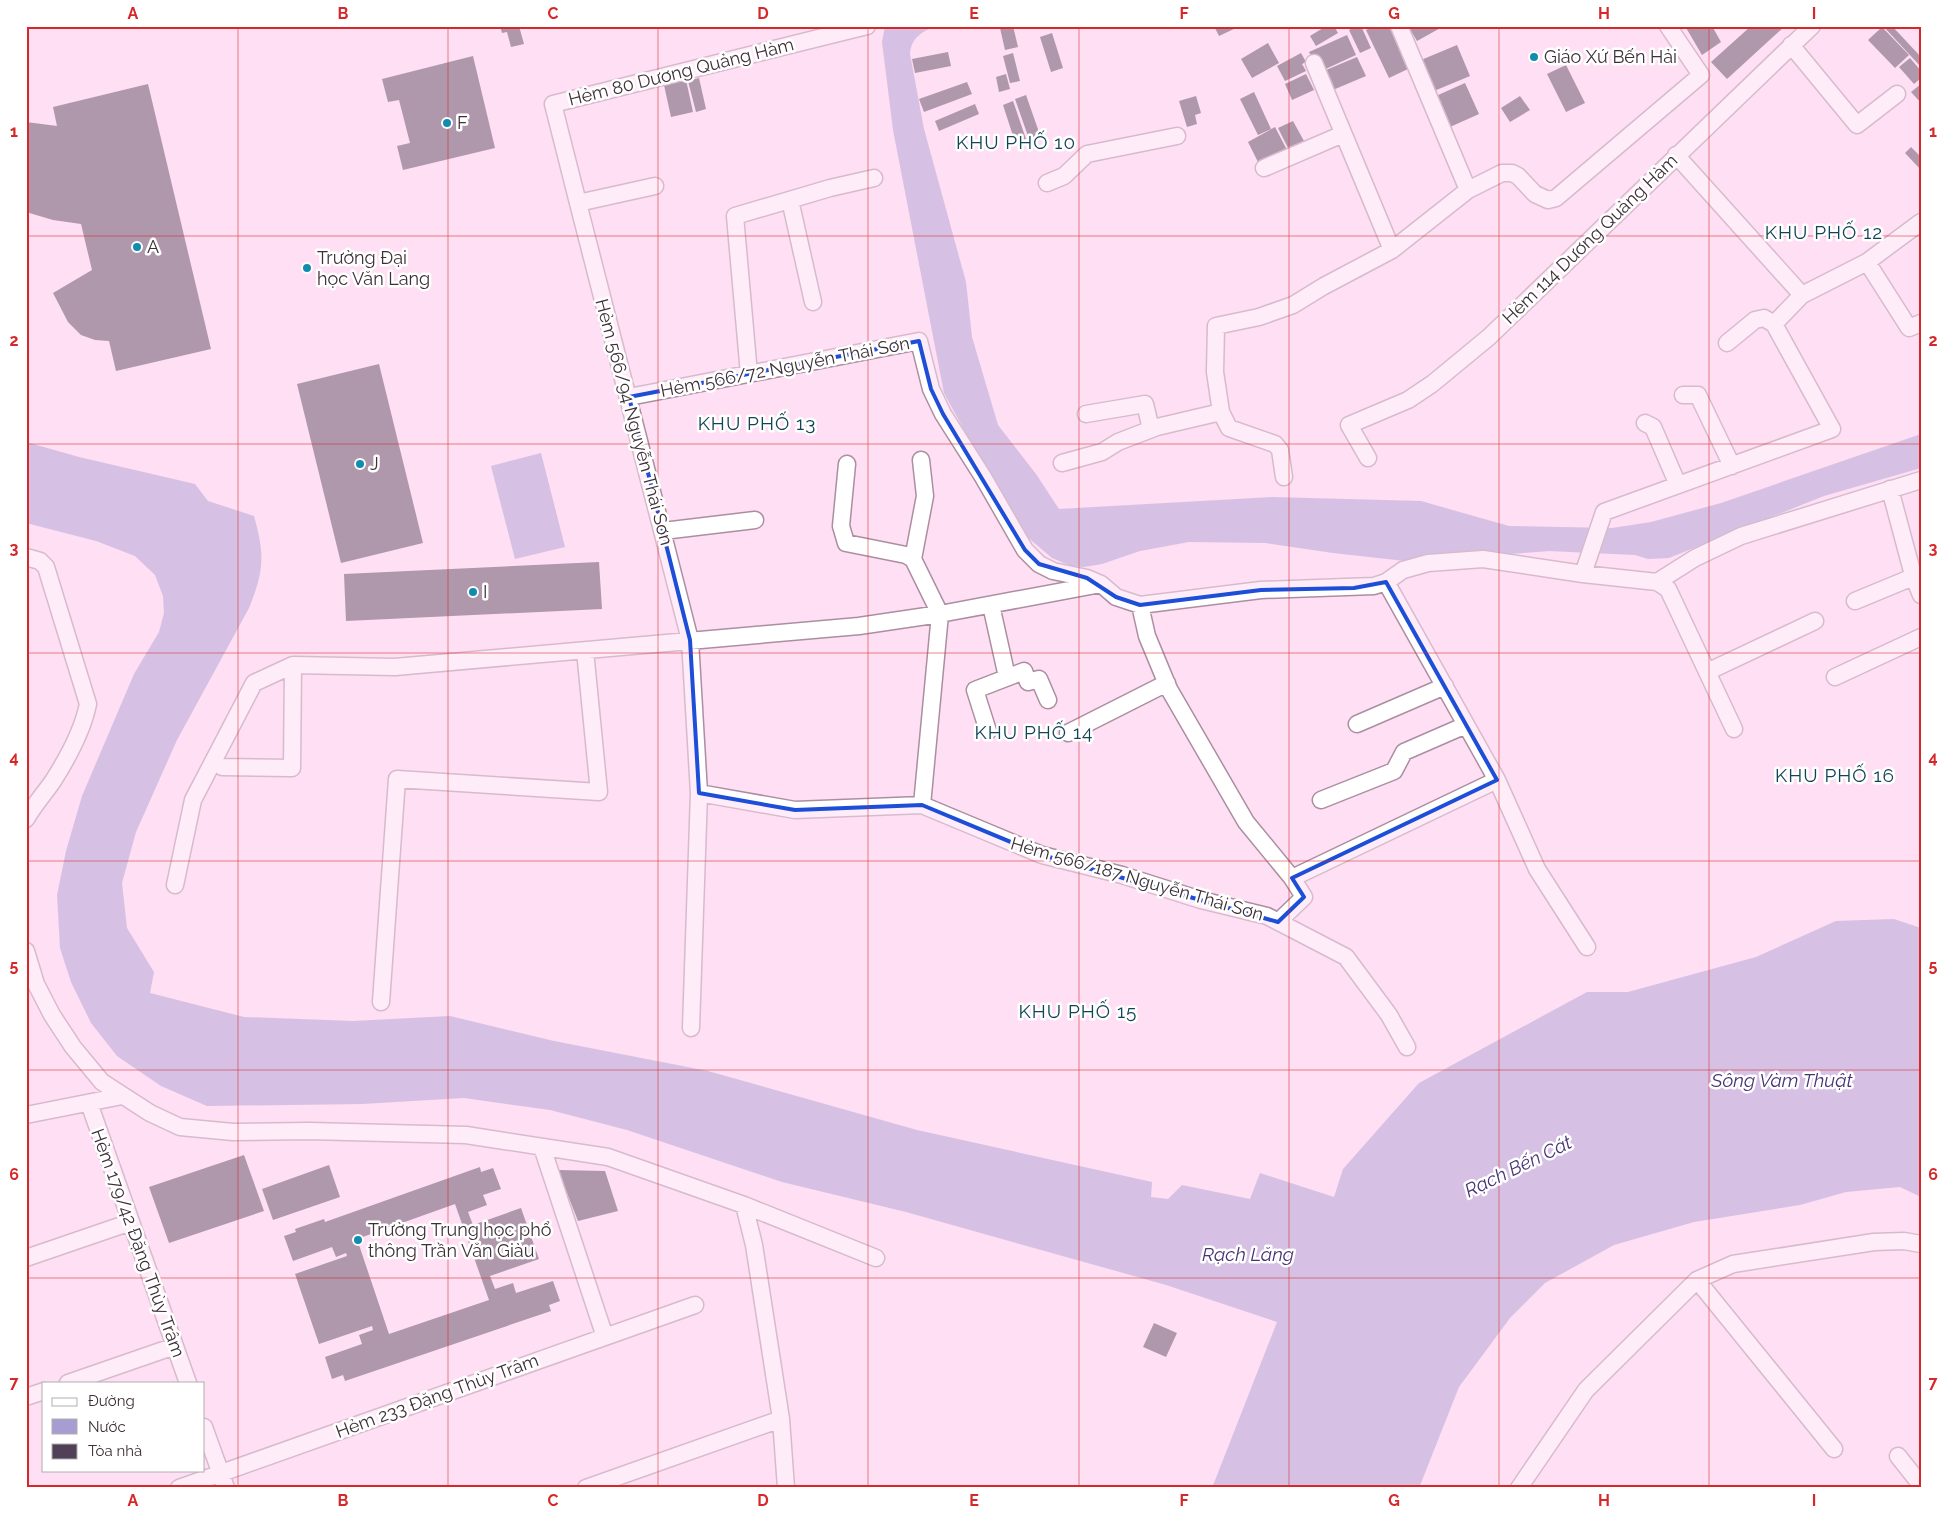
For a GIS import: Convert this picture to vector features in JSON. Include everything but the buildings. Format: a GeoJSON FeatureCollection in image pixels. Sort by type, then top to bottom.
{"type":"FeatureCollection","features":[{"type":"Feature","properties":{"kind":"street","name":"Hẻm 80 Dương Quảng Hàm"},"geometry":{"type":"LineString","coordinates":[[553,104],[867,26]]}},
{"type":"Feature","properties":{"kind":"street"},"geometry":{"type":"LineString","coordinates":[[1399,26],[1468,190]]}},
{"type":"Feature","properties":{"kind":"street"},"geometry":{"type":"LineString","coordinates":[[1284,477],[1280,450],[1275,444],[1229,428],[1221,412],[1215,372],[1216,326],[1264,316],[1293,305],[1324,286],[1392,250],[1468,190],[1502,173],[1512,173],[1518,176],[1535,194],[1548,200],[1556,198],[1702,75],[1668,26]]}},
{"type":"Feature","properties":{"kind":"street","name":"Hẻm 114 Dương Quảng Hàm"},"geometry":{"type":"LineString","coordinates":[[1368,458],[1349,425],[1408,400],[1489,337],[1670,165],[1676,156],[1812,26]]}},
{"type":"Feature","properties":{"kind":"street"},"geometry":{"type":"LineString","coordinates":[[1791,45],[1857,125],[1897,94]]}},
{"type":"Feature","properties":{"kind":"street"},"geometry":{"type":"LineString","coordinates":[[1314,63],[1392,250]]}},
{"type":"Feature","properties":{"kind":"street","name":"Hẻm 566/94 Nguyễn Thái Sơn"},"geometry":{"type":"LineString","coordinates":[[553,104],[603,305],[630,398],[690,640]]}},
{"type":"Feature","properties":{"kind":"street"},"geometry":{"type":"LineString","coordinates":[[1264,168],[1343,134]]}},
{"type":"Feature","properties":{"kind":"street"},"geometry":{"type":"LineString","coordinates":[[1047,183],[1064,176],[1087,154],[1177,136]]}},
{"type":"Feature","properties":{"kind":"street"},"geometry":{"type":"LineString","coordinates":[[1676,156],[1802,296]]}},
{"type":"Feature","properties":{"kind":"street"},"geometry":{"type":"LineString","coordinates":[[749,374],[735,216],[874,178]]}},
{"type":"Feature","properties":{"kind":"street"},"geometry":{"type":"LineString","coordinates":[[578,203],[656,186]]}},
{"type":"Feature","properties":{"kind":"street"},"geometry":{"type":"LineString","coordinates":[[790,200],[813,302]]}},
{"type":"Feature","properties":{"kind":"street"},"geometry":{"type":"LineString","coordinates":[[1774,324],[1802,296],[1867,262],[1921,222]]}},
{"type":"Feature","properties":{"kind":"street"},"geometry":{"type":"LineString","coordinates":[[1867,262],[1909,328],[1921,323]]}},
{"type":"Feature","properties":{"kind":"street"},"geometry":{"type":"LineString","coordinates":[[1583,574],[1604,512],[1832,429],[1774,324],[1764,318],[1756,320],[1727,343]]}},
{"type":"Feature","properties":{"kind":"street","name":"Hẻm 566/72 Nguyễn Thái Sơn"},"geometry":{"type":"LineString","coordinates":[[630,398],[919,341],[931,389],[943,414],[984,477],[1025,550],[1039,564],[1052,571],[1087,578],[1101,584]]}},
{"type":"Feature","properties":{"kind":"street"},"geometry":{"type":"LineString","coordinates":[[1683,395],[1698,396],[1732,466]]}},
{"type":"Feature","properties":{"kind":"street"},"geometry":{"type":"LineString","coordinates":[[1086,414],[1145,404],[1151,429]]}},
{"type":"Feature","properties":{"kind":"street"},"geometry":{"type":"LineString","coordinates":[[1062,463],[1102,452],[1118,442],[1151,429],[1221,412]]}},
{"type":"Feature","properties":{"kind":"street"},"geometry":{"type":"LineString","coordinates":[[1645,423],[1653,427],[1678,485]]}},
{"type":"Feature","properties":{"kind":"street"},"geometry":{"type":"LineString","coordinates":[[913,559],[925,496],[921,460]]}},
{"type":"Feature","properties":{"kind":"street"},"geometry":{"type":"LineString","coordinates":[[848,464],[841,526],[846,543],[906,554],[913,559],[940,614],[922,805]]}},
{"type":"Feature","properties":{"kind":"street"},"geometry":{"type":"LineString","coordinates":[[1657,582],[1695,558],[1741,536],[1921,480]]}},
{"type":"Feature","properties":{"kind":"street"},"geometry":{"type":"LineString","coordinates":[[1890,489],[1914,577],[1921,595]]}},
{"type":"Feature","properties":{"kind":"street"},"geometry":{"type":"LineString","coordinates":[[663,531],[755,520]]}},
{"type":"Feature","properties":{"kind":"street"},"geometry":{"type":"LineString","coordinates":[[26,557],[40,560],[46,567],[88,704],[86,713],[68,753],[54,779],[26,819]]}},
{"type":"Feature","properties":{"kind":"street"},"geometry":{"type":"LineString","coordinates":[[175,885],[193,800],[254,683],[293,665],[395,667],[859,626],[940,614],[1101,584],[1116,597],[1140,605],[1261,590],[1374,586],[1386,582],[1403,570],[1428,563],[1483,559],[1583,574],[1657,582],[1668,589],[1734,729]]}},
{"type":"Feature","properties":{"kind":"street"},"geometry":{"type":"LineString","coordinates":[[1855,601],[1914,577]]}},
{"type":"Feature","properties":{"kind":"street"},"geometry":{"type":"LineString","coordinates":[[1386,582],[1497,780],[1537,869],[1587,947]]}},
{"type":"Feature","properties":{"kind":"street"},"geometry":{"type":"LineString","coordinates":[[991,605],[1008,677]]}},
{"type":"Feature","properties":{"kind":"street"},"geometry":{"type":"LineString","coordinates":[[1140,605],[1147,636],[1167,682],[1246,822],[1292,878],[1304,897],[1278,922]]}},
{"type":"Feature","properties":{"kind":"street"},"geometry":{"type":"LineString","coordinates":[[1707,672],[1815,621]]}},
{"type":"Feature","properties":{"kind":"street"},"geometry":{"type":"LineString","coordinates":[[1834,677],[1921,637]]}},
{"type":"Feature","properties":{"kind":"street"},"geometry":{"type":"LineString","coordinates":[[690,640],[699,794],[691,1028]]}},
{"type":"Feature","properties":{"kind":"street"},"geometry":{"type":"LineString","coordinates":[[381,1002],[398,779],[598,792],[585,651]]}},
{"type":"Feature","properties":{"kind":"street"},"geometry":{"type":"LineString","coordinates":[[222,767],[292,768],[293,665]]}},
{"type":"Feature","properties":{"kind":"street"},"geometry":{"type":"LineString","coordinates":[[988,731],[975,690],[1024,671],[1028,682],[1039,679],[1048,700]]}},
{"type":"Feature","properties":{"kind":"street"},"geometry":{"type":"LineString","coordinates":[[1068,734],[1167,682]]}},
{"type":"Feature","properties":{"kind":"street"},"geometry":{"type":"LineString","coordinates":[[1357,724],[1444,686]]}},
{"type":"Feature","properties":{"kind":"street"},"geometry":{"type":"LineString","coordinates":[[1321,800],[1394,771],[1404,752],[1466,725]]}},
{"type":"Feature","properties":{"kind":"street"},"geometry":{"type":"LineString","coordinates":[[1292,878],[1497,780]]}},
{"type":"Feature","properties":{"kind":"street","name":"Hẻm 566/187 Nguyễn Thái Sơn"},"geometry":{"type":"LineString","coordinates":[[699,794],[795,810],[922,805],[1042,855],[1122,875],[1201,900],[1267,916],[1346,957],[1388,1016],[1407,1047]]}},
{"type":"Feature","properties":{"kind":"street"},"geometry":{"type":"LineString","coordinates":[[26,951],[36,984],[73,1047],[102,1082],[122,1096],[180,1127],[207,1131],[466,1135],[608,1157],[744,1205],[876,1258]]}},
{"type":"Feature","properties":{"kind":"street"},"geometry":{"type":"LineString","coordinates":[[26,1115],[122,1096]]}},
{"type":"Feature","properties":{"kind":"street","name":"Hẻm 179/42 Đặng Thùy Trâm"},"geometry":{"type":"LineString","coordinates":[[89,1103],[188,1382]]}},
{"type":"Feature","properties":{"kind":"street"},"geometry":{"type":"LineString","coordinates":[[542,1147],[605,1337]]}},
{"type":"Feature","properties":{"kind":"street"},"geometry":{"type":"LineString","coordinates":[[744,1205],[754,1244],[781,1419],[786,1488]]}},
{"type":"Feature","properties":{"kind":"street"},"geometry":{"type":"LineString","coordinates":[[26,1258],[131,1222]]}},
{"type":"Feature","properties":{"kind":"street"},"geometry":{"type":"LineString","coordinates":[[1519,1488],[1586,1390],[1697,1280],[1733,1264],[1874,1242],[1904,1241],[1921,1244]]}},
{"type":"Feature","properties":{"kind":"street"},"geometry":{"type":"LineString","coordinates":[[1697,1280],[1834,1449]]}},
{"type":"Feature","properties":{"kind":"street","name":"Hẻm 233 Đặng Thùy Trâm"},"geometry":{"type":"LineString","coordinates":[[179,1488],[223,1480],[695,1305]]}},
{"type":"Feature","properties":{"kind":"street"},"geometry":{"type":"LineString","coordinates":[[71,1382],[175,1346]]}},
{"type":"Feature","properties":{"kind":"street"},"geometry":{"type":"LineString","coordinates":[[26,1397],[42,1392]]}},
{"type":"Feature","properties":{"kind":"street"},"geometry":{"type":"LineString","coordinates":[[586,1488],[781,1419]]}},
{"type":"Feature","properties":{"kind":"street"},"geometry":{"type":"LineString","coordinates":[[205,1429],[223,1480]]}},
{"type":"Feature","properties":{"kind":"street"},"geometry":{"type":"LineString","coordinates":[[1898,1456],[1921,1485]]}},
{"type":"Feature","properties":{"kind":"highlighted area"},"geometry":{"type":"Polygon","coordinates":[[[919,341],[931,389],[943,414],[1025,550],[1039,564],[1087,578],[1116,597],[1140,605],[1261,590],[1354,588],[1386,582],[1497,780],[1292,878],[1304,897],[1278,922],[1042,855],[922,805],[795,810],[699,793],[690,640],[629,397],[919,341]]]}},
{"type":"Feature","properties":{"kind":"water"},"geometry":{"type":"Polygon","coordinates":[[[885,26],[937,26],[927,30],[915,39],[910,54],[924,129],[966,282],[972,337],[998,425],[1036,474],[1059,509],[1272,497],[1421,501],[1509,526],[1612,528],[1651,522],[1721,503],[1921,434],[1921,468],[1824,496],[1669,558],[1648,559],[1635,555],[1549,551],[1414,562],[1265,543],[1189,542],[1140,551],[1102,564],[1084,567],[1071,566],[1052,558],[1025,535],[995,487],[944,393],[893,130],[882,42],[885,26]]]}},
{"type":"Feature","properties":{"kind":"water"},"geometry":{"type":"Polygon","coordinates":[[[26,442],[79,457],[195,484],[208,501],[254,516],[258,530],[261,552],[260,573],[249,608],[177,740],[136,832],[122,883],[127,928],[154,972],[150,993],[244,1017],[353,1021],[450,1016],[554,1041],[708,1071],[917,1130],[1152,1182],[1151,1197],[1168,1199],[1182,1185],[1250,1199],[1260,1173],[1334,1197],[1343,1169],[1419,1083],[1587,992],[1628,992],[1756,957],[1836,921],[1894,919],[1921,928],[1921,1197],[1900,1187],[1846,1192],[1800,1205],[1694,1222],[1614,1245],[1545,1283],[1510,1318],[1459,1387],[1419,1488],[1212,1488],[1277,1322],[1166,1285],[906,1212],[782,1182],[627,1130],[550,1110],[464,1098],[362,1104],[207,1106],[161,1086],[117,1056],[91,1023],[71,982],[60,948],[57,895],[66,851],[82,796],[134,674],[159,632],[164,613],[163,596],[155,575],[135,556],[96,541],[26,523],[26,442]]]}},
{"type":"Feature","properties":{"kind":"water"},"geometry":{"type":"Polygon","coordinates":[[[541,453],[565,547],[515,559],[491,466],[541,453]]]}},
{"type":"Feature","properties":{"kind":"place","name":"Giáo Xứ Bến Hải"},"geometry":{"type":"Point","coordinates":[1534,57]}},
{"type":"Feature","properties":{"kind":"place","name":"F"},"geometry":{"type":"Point","coordinates":[447,123]}},
{"type":"Feature","properties":{"kind":"place","name":"A"},"geometry":{"type":"Point","coordinates":[137,247]}},
{"type":"Feature","properties":{"kind":"place","name":"Trường Đại học Văn Lang"},"geometry":{"type":"Point","coordinates":[307,268]}},
{"type":"Feature","properties":{"kind":"place","name":"J"},"geometry":{"type":"Point","coordinates":[360,464]}},
{"type":"Feature","properties":{"kind":"place","name":"I"},"geometry":{"type":"Point","coordinates":[473,592]}},
{"type":"Feature","properties":{"kind":"place","name":"Trường Trung học phổ thông Trần Văn Giàu"},"geometry":{"type":"Point","coordinates":[358,1240]}},
{"type":"Feature","properties":{"kind":"district","name":"KHU PHỐ 10"},"geometry":{"type":"Point","coordinates":[1016,142]}},
{"type":"Feature","properties":{"kind":"district","name":"KHU PHỐ 12"},"geometry":{"type":"Point","coordinates":[1824,232]}},
{"type":"Feature","properties":{"kind":"district","name":"KHU PHỐ 13"},"geometry":{"type":"Point","coordinates":[757,423]}},
{"type":"Feature","properties":{"kind":"district","name":"KHU PHỐ 14"},"geometry":{"type":"Point","coordinates":[1034,732]}},
{"type":"Feature","properties":{"kind":"district","name":"KHU PHỐ 16"},"geometry":{"type":"Point","coordinates":[1835,775]}},
{"type":"Feature","properties":{"kind":"district","name":"KHU PHỐ 15"},"geometry":{"type":"Point","coordinates":[1078,1011]}},
{"type":"Feature","properties":{"kind":"water label","name":"Sông Vàm Thuật"},"geometry":{"type":"Point","coordinates":[1782,1080]}},
{"type":"Feature","properties":{"kind":"water label","name":"Rạch Bến Cát"},"geometry":{"type":"Point","coordinates":[1518,1166]}},
{"type":"Feature","properties":{"kind":"water label","name":"Rạch Lăng"},"geometry":{"type":"Point","coordinates":[1248,1254]}}]}
